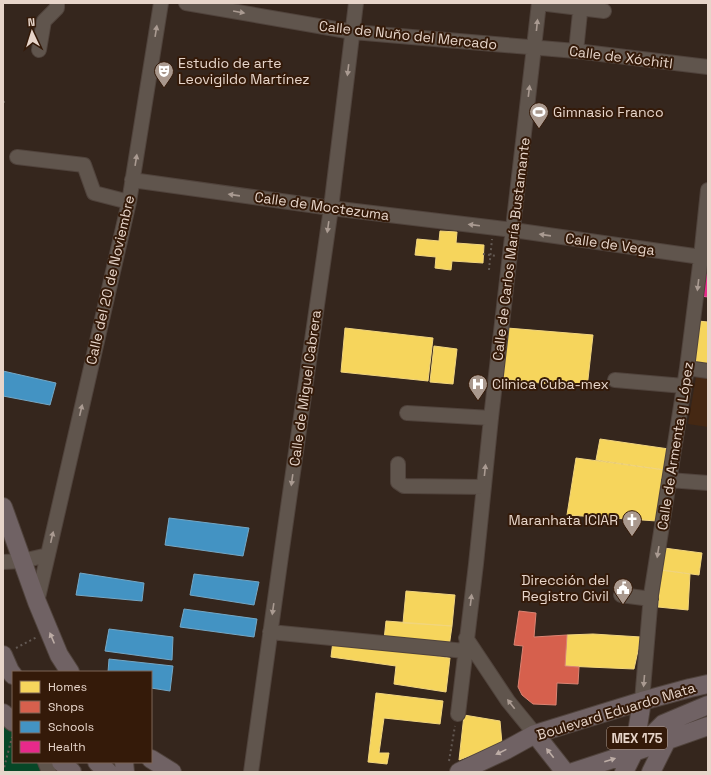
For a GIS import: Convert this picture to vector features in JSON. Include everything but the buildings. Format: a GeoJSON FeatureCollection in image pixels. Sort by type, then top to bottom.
{"type":"FeatureCollection","features":[{"type":"Feature","properties":{"kind":"main road"},"geometry":{"type":"LineString","coordinates":[[3,508],[36,602],[59,655],[69,671]]}},
{"type":"Feature","properties":{"kind":"main road"},"geometry":{"type":"LineString","coordinates":[[3,541],[22,560]]}},
{"type":"Feature","properties":{"kind":"main road"},"geometry":{"type":"LineString","coordinates":[[10,652],[10,670],[12,673]]}},
{"type":"Feature","properties":{"kind":"main road","name":"Boulevard Eduardo Mata"},"geometry":{"type":"LineString","coordinates":[[454,765],[506,750],[535,734],[642,701],[708,684]]}},
{"type":"Feature","properties":{"kind":"main road","name":"MEX 175"},"geometry":{"type":"LineString","coordinates":[[624,772],[634,752],[642,701]]}},
{"type":"Feature","properties":{"kind":"main road"},"geometry":{"type":"LineString","coordinates":[[634,752],[663,724],[708,705]]}},
{"type":"Feature","properties":{"kind":"main road"},"geometry":{"type":"LineString","coordinates":[[3,713],[12,721]]}},
{"type":"Feature","properties":{"kind":"main road"},"geometry":{"type":"LineString","coordinates":[[573,772],[708,726]]}},
{"type":"Feature","properties":{"kind":"main road"},"geometry":{"type":"LineString","coordinates":[[535,734],[565,772]]}},
{"type":"Feature","properties":{"kind":"main road"},"geometry":{"type":"LineString","coordinates":[[651,772],[667,740]]}},
{"type":"Feature","properties":{"kind":"main road"},"geometry":{"type":"LineString","coordinates":[[152,759],[172,772]]}},
{"type":"Feature","properties":{"kind":"main road"},"geometry":{"type":"LineString","coordinates":[[62,763],[72,772]]}},
{"type":"Feature","properties":{"kind":"street"},"geometry":{"type":"LineString","coordinates":[[39,50],[44,21],[57,8],[57,3]]}},
{"type":"Feature","properties":{"kind":"street","name":"Calle del 20 de Noviembre"},"geometry":{"type":"LineString","coordinates":[[36,602],[129,202],[161,3]]}},
{"type":"Feature","properties":{"kind":"street","name":"Calle de Nuño del Mercado"},"geometry":{"type":"LineString","coordinates":[[186,3],[353,32],[534,48]]}},
{"type":"Feature","properties":{"kind":"street","name":"Calle de Miguel Cabrera"},"geometry":{"type":"LineString","coordinates":[[251,772],[331,208],[356,3]]}},
{"type":"Feature","properties":{"kind":"street"},"geometry":{"type":"LineString","coordinates":[[539,3],[580,6],[604,11]]}},
{"type":"Feature","properties":{"kind":"street","name":"Calle de Carlos María Bustamante"},"geometry":{"type":"LineString","coordinates":[[458,714],[539,3]]}},
{"type":"Feature","properties":{"kind":"street"},"geometry":{"type":"LineString","coordinates":[[576,52],[580,6]]}},
{"type":"Feature","properties":{"kind":"street","name":"Calle de Xóchitl"},"geometry":{"type":"LineString","coordinates":[[534,48],[708,67]]}},
{"type":"Feature","properties":{"kind":"street"},"geometry":{"type":"LineString","coordinates":[[18,157],[84,165],[94,193],[129,202]]}},
{"type":"Feature","properties":{"kind":"street","name":"Calle de Moctezuma"},"geometry":{"type":"LineString","coordinates":[[132,180],[331,208],[513,230]]}},
{"type":"Feature","properties":{"kind":"street","name":"Calle de Armenta y López"},"geometry":{"type":"LineString","coordinates":[[642,701],[651,598],[705,257],[708,190]]}},
{"type":"Feature","properties":{"kind":"street","name":"Calle de Vega"},"geometry":{"type":"LineString","coordinates":[[513,230],[705,257]]}},
{"type":"Feature","properties":{"kind":"street"},"geometry":{"type":"LineString","coordinates":[[687,368],[708,371]]}},
{"type":"Feature","properties":{"kind":"street"},"geometry":{"type":"LineString","coordinates":[[615,380],[684,386]]}},
{"type":"Feature","properties":{"kind":"street"},"geometry":{"type":"LineString","coordinates":[[407,413],[491,418]]}},
{"type":"Feature","properties":{"kind":"street"},"geometry":{"type":"LineString","coordinates":[[398,464],[398,482],[404,486],[484,487]]}},
{"type":"Feature","properties":{"kind":"street"},"geometry":{"type":"LineString","coordinates":[[669,480],[708,483]]}},
{"type":"Feature","properties":{"kind":"street"},"geometry":{"type":"LineString","coordinates":[[3,562],[48,555]]}},
{"type":"Feature","properties":{"kind":"street"},"geometry":{"type":"LineString","coordinates":[[621,595],[651,598]]}},
{"type":"Feature","properties":{"kind":"street"},"geometry":{"type":"LineString","coordinates":[[270,632],[466,645],[535,734]]}},
{"type":"Feature","properties":{"kind":"path"},"geometry":{"type":"LineString","coordinates":[[489,270],[493,228]]}},
{"type":"Feature","properties":{"kind":"path"},"geometry":{"type":"LineString","coordinates":[[10,652],[49,630]]}},
{"type":"Feature","properties":{"kind":"path"},"geometry":{"type":"LineString","coordinates":[[454,765],[458,714]]}},
{"type":"Feature","properties":{"kind":"path"},"geometry":{"type":"LineString","coordinates":[[3,772],[12,736]]}},
{"type":"Feature","properties":{"kind":"shaded area"},"geometry":{"type":"Polygon","coordinates":[[[696,377],[708,378],[708,427],[688,424],[696,377]]]}},
{"type":"Feature","properties":{"kind":"green space"},"geometry":{"type":"Polygon","coordinates":[[[3,721],[12,729],[12,763],[47,763],[60,772],[3,772],[3,721]]]}},
{"type":"Feature","properties":{"kind":"place","name":"Estudio de arte Leovigildo Martínez"},"geometry":{"type":"Point","coordinates":[164,88]}},
{"type":"Feature","properties":{"kind":"place","name":"Gimnasio Franco"},"geometry":{"type":"Point","coordinates":[539,129]}},
{"type":"Feature","properties":{"kind":"place","name":"Clinica Cuba-mex"},"geometry":{"type":"Point","coordinates":[478,401]}},
{"type":"Feature","properties":{"kind":"place","name":"Maranhata ICIAR"},"geometry":{"type":"Point","coordinates":[632,537]}},
{"type":"Feature","properties":{"kind":"place","name":"Dirección del Registro Civil"},"geometry":{"type":"Point","coordinates":[623,605]}}]}
